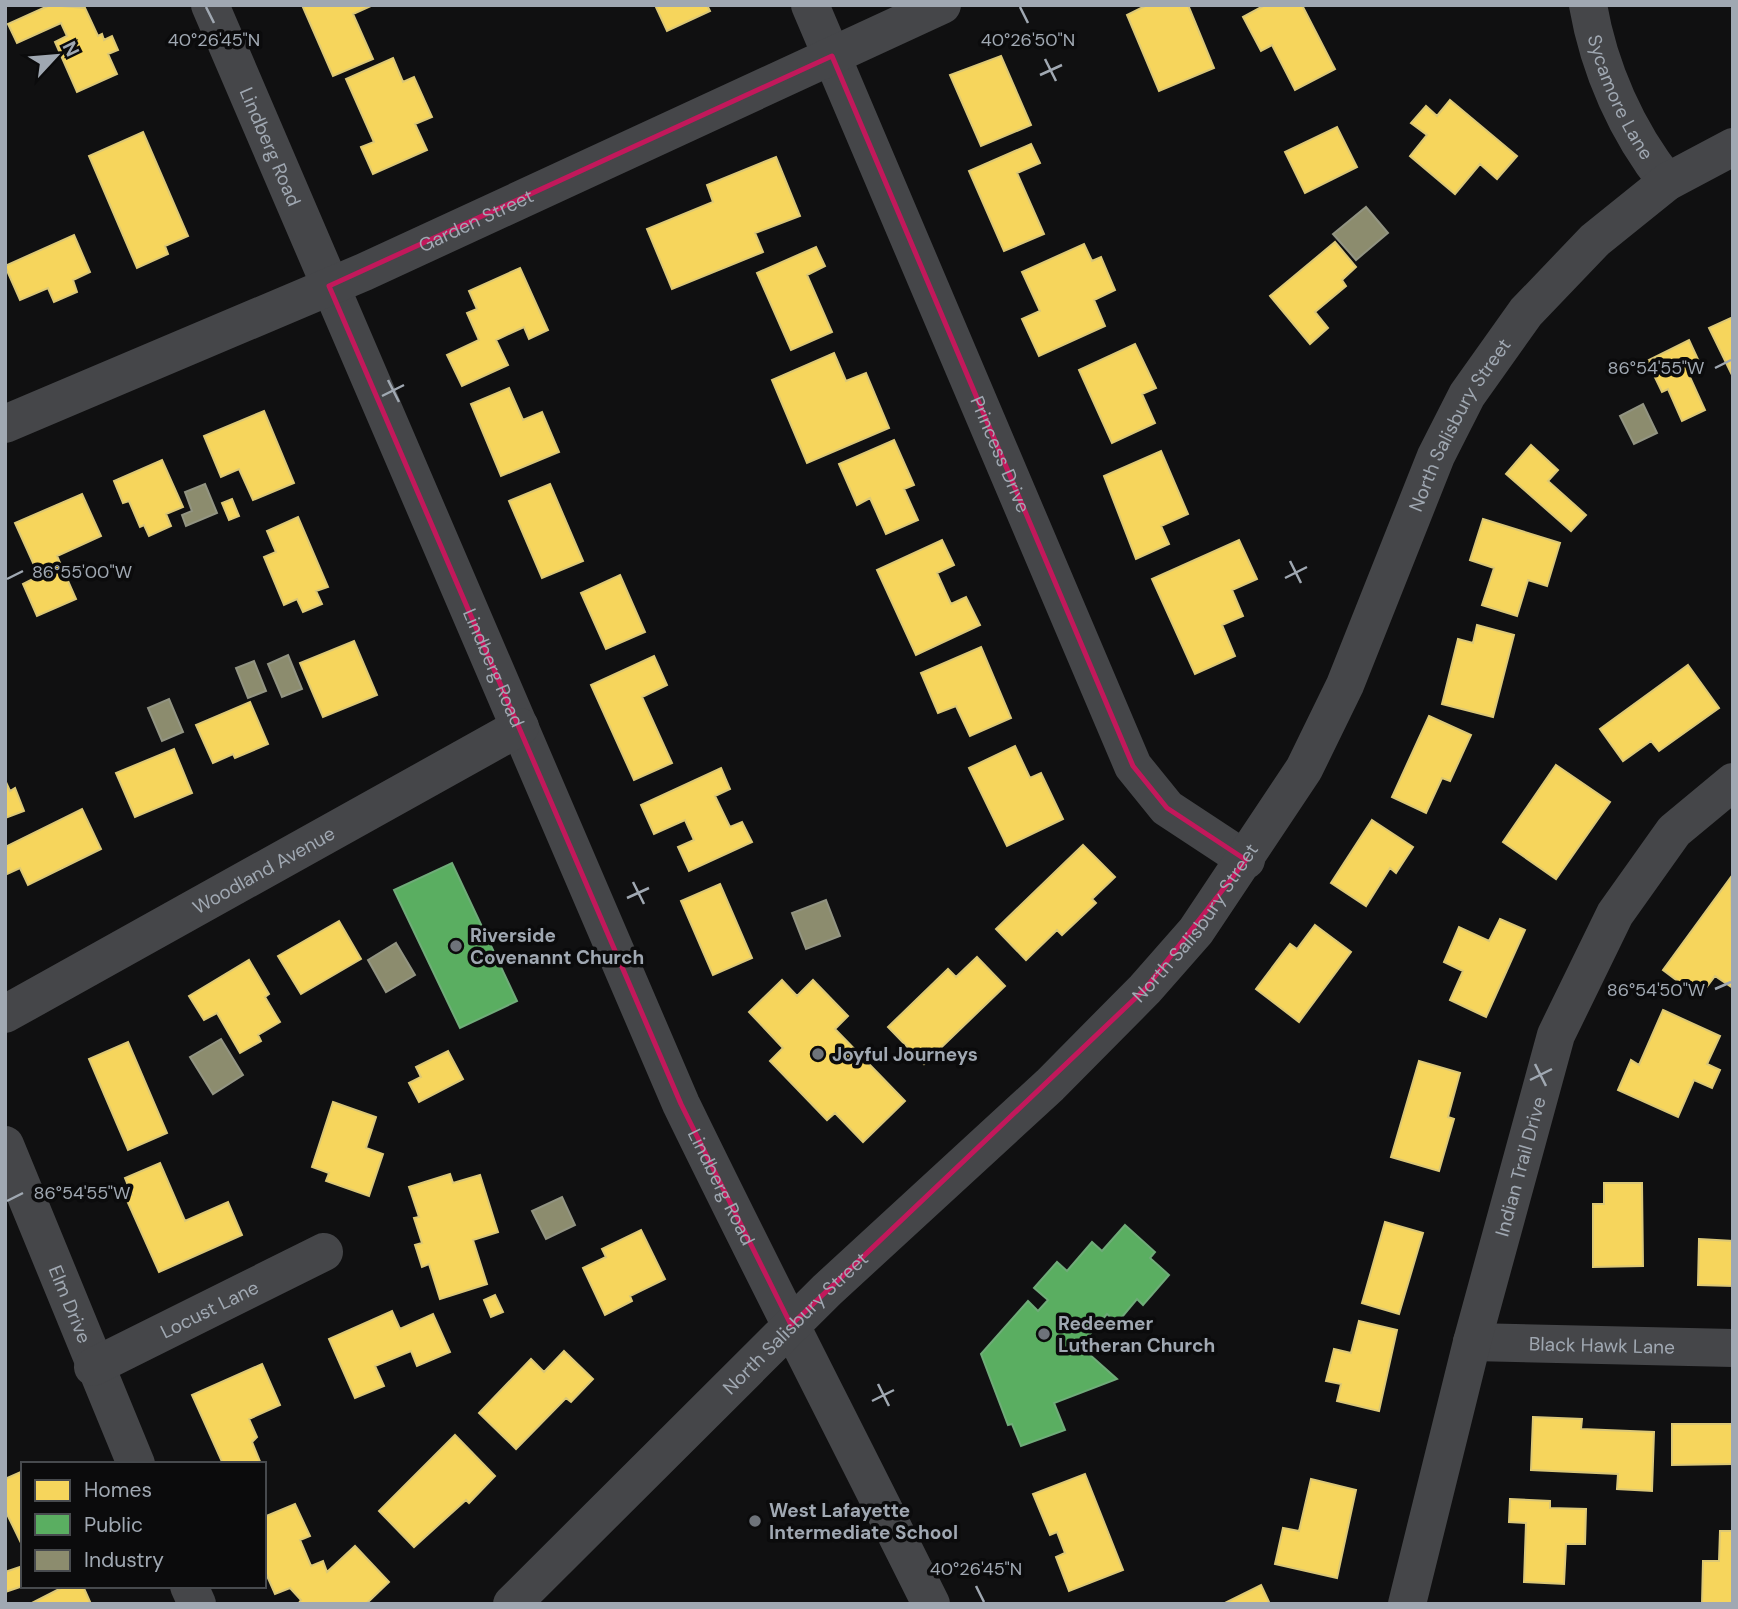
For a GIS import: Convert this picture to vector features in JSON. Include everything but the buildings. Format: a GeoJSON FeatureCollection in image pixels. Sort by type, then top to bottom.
{"type":"FeatureCollection","features":[{"type":"Feature","properties":{"kind":"street","name":"Lindberg Road"},"geometry":{"type":"LineString","coordinates":[[210,5],[681,1104],[932,1604]]}},
{"type":"Feature","properties":{"kind":"street","name":"Princess Drive"},"geometry":{"type":"LineString","coordinates":[[810,5],[1133,766],[1167,808],[1246,860]]}},
{"type":"Feature","properties":{"kind":"street","name":"Garden Street"},"geometry":{"type":"LineString","coordinates":[[5,424],[329,286],[942,5]]}},
{"type":"Feature","properties":{"kind":"street","name":"Sycamore Lane"},"geometry":{"type":"LineString","coordinates":[[1588,5],[1610,80],[1631,130],[1667,182]]}},
{"type":"Feature","properties":{"kind":"street","name":"North Salisbury Street"},"geometry":{"type":"LineString","coordinates":[[512,1604],[791,1325],[1050,1085],[1145,989],[1196,931],[1246,860],[1304,769],[1345,685],[1436,456],[1467,395],[1526,312],[1595,240],[1667,182],[1733,147]]}},
{"type":"Feature","properties":{"kind":"street","name":"Woodland Avenue"},"geometry":{"type":"LineString","coordinates":[[5,1014],[520,727]]}},
{"type":"Feature","properties":{"kind":"street","name":"Indian Trail Drive"},"geometry":{"type":"LineString","coordinates":[[1407,1604],[1472,1342],[1556,1035],[1615,914],[1674,831],[1733,782]]}},
{"type":"Feature","properties":{"kind":"street","name":"Elm Drive"},"geometry":{"type":"LineString","coordinates":[[5,1145],[93,1367],[135,1462]]}},
{"type":"Feature","properties":{"kind":"street","name":"Locust Lane"},"geometry":{"type":"LineString","coordinates":[[93,1367],[324,1252]]}},
{"type":"Feature","properties":{"kind":"street","name":"Black Hawk Lane"},"geometry":{"type":"LineString","coordinates":[[1472,1342],[1733,1348]]}},
{"type":"Feature","properties":{"kind":"street"},"geometry":{"type":"LineString","coordinates":[[190,1588],[197,1604]]}},
{"type":"Feature","properties":{"kind":"highlighted area"},"geometry":{"type":"Polygon","coordinates":[[[832,56],[1133,766],[1167,808],[1246,860],[1145,989],[791,1325],[681,1104],[329,286],[832,56]]]}},
{"type":"Feature","properties":{"kind":"place","name":"Riverside Covenannt Church"},"geometry":{"type":"Point","coordinates":[456,946]}},
{"type":"Feature","properties":{"kind":"place","name":"Joyful Journeys"},"geometry":{"type":"Point","coordinates":[818,1054]}},
{"type":"Feature","properties":{"kind":"place","name":"Redeemer Lutheran Church"},"geometry":{"type":"Point","coordinates":[1044,1334]}},
{"type":"Feature","properties":{"kind":"place","name":"West Lafayette Intermediate School"},"geometry":{"type":"Point","coordinates":[755,1521]}}]}
